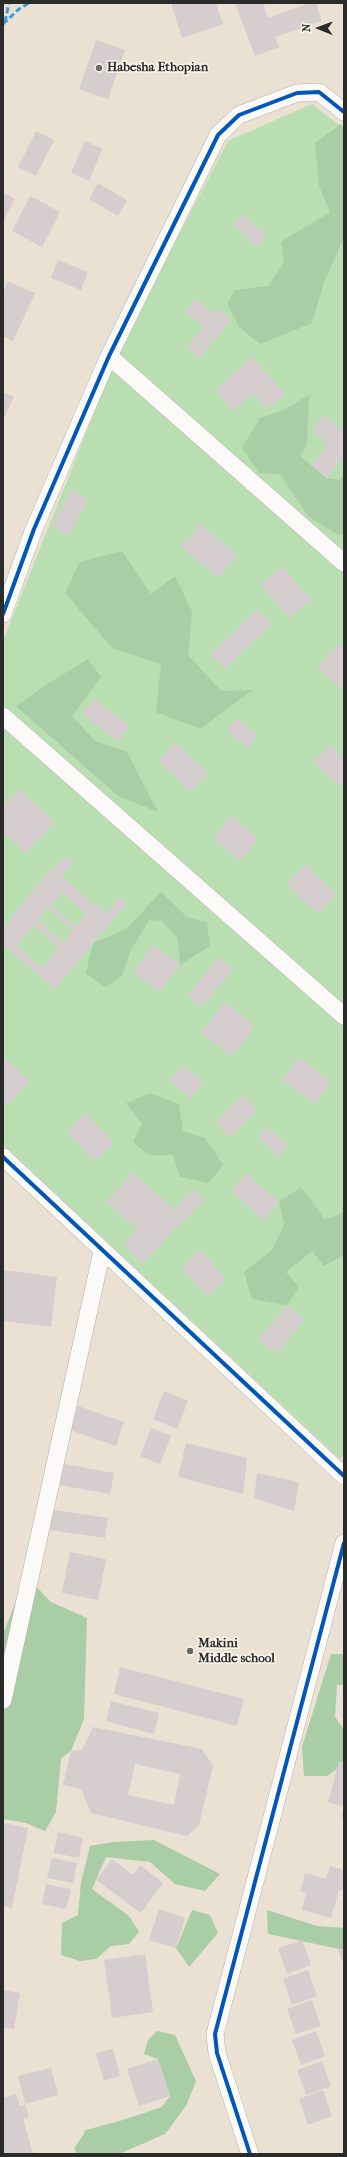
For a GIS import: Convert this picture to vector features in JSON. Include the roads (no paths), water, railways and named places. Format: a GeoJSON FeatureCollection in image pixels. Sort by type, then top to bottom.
{"type":"FeatureCollection","features":[{"type":"Feature","properties":{"kind":"street"},"geometry":{"type":"LineString","coordinates":[[3,614],[34,529],[109,356],[218,135],[239,115],[297,93],[319,92],[344,112]]}},
{"type":"Feature","properties":{"kind":"street"},"geometry":{"type":"LineString","coordinates":[[109,356],[344,563]]}},
{"type":"Feature","properties":{"kind":"street"},"geometry":{"type":"LineString","coordinates":[[3,716],[344,1016]]}},
{"type":"Feature","properties":{"kind":"street"},"geometry":{"type":"LineString","coordinates":[[3,1157],[344,1476]]}},
{"type":"Feature","properties":{"kind":"street"},"geometry":{"type":"LineString","coordinates":[[3,1700],[102,1251]]}},
{"type":"Feature","properties":{"kind":"street"},"geometry":{"type":"LineString","coordinates":[[250,2154],[217,2053],[215,2034],[344,1543]]}},
{"type":"Feature","properties":{"kind":"place","name":"Habesha Ethopian"},"geometry":{"type":"Point","coordinates":[99,68]}},
{"type":"Feature","properties":{"kind":"place","name":"Makini Middle school"},"geometry":{"type":"Point","coordinates":[190,1651]}}]}
